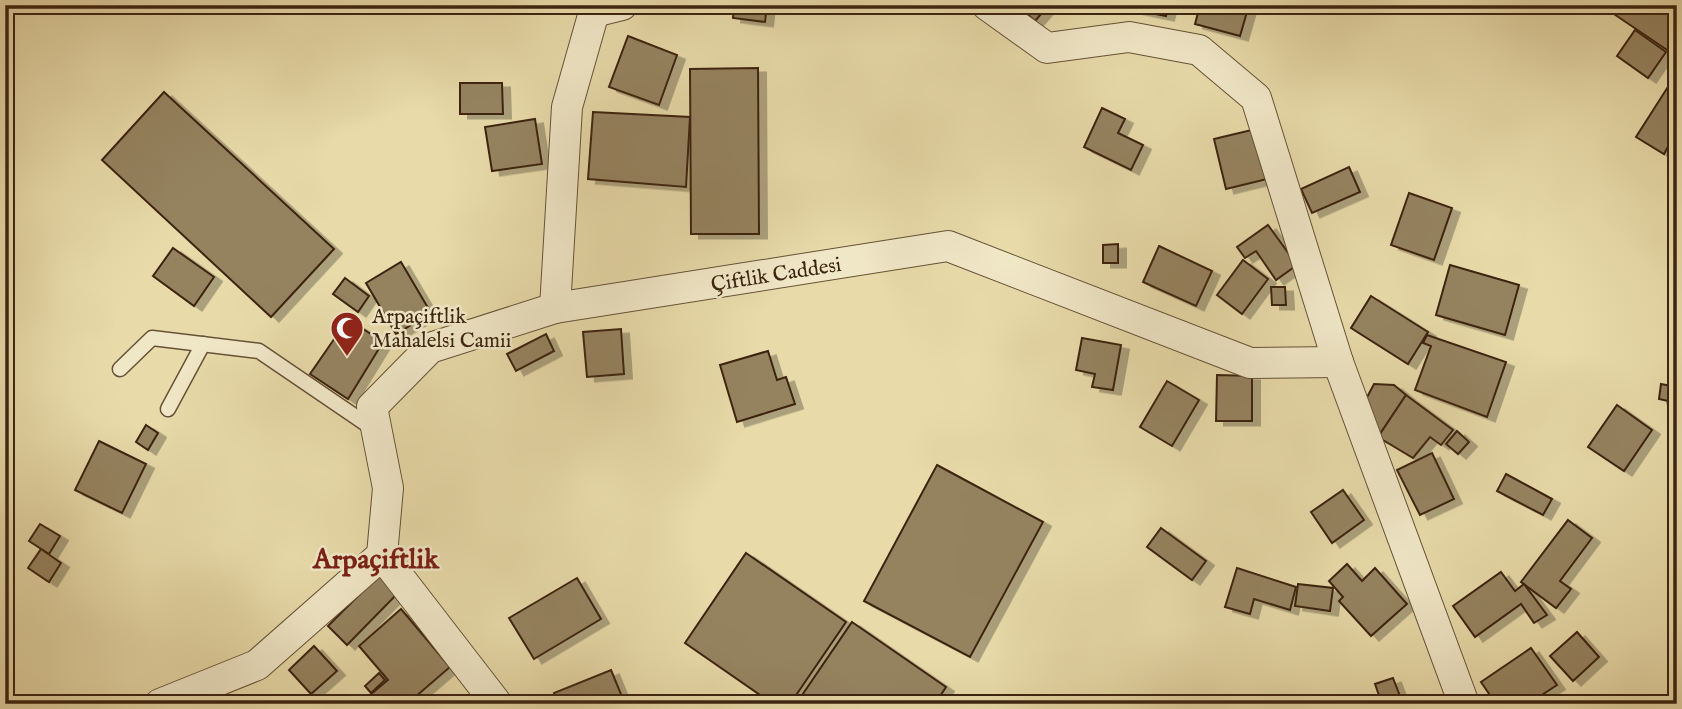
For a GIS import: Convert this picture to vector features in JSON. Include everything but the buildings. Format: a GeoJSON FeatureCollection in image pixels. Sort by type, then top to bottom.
{"type":"FeatureCollection","features":[{"type":"Feature","properties":{"kind":"street"},"geometry":{"type":"LineString","coordinates":[[987,5],[1047,48],[1129,37],[1199,50],[1256,98],[1338,362],[1464,704]]}},
{"type":"Feature","properties":{"kind":"street"},"geometry":{"type":"LineString","coordinates":[[555,308],[567,107],[603,8]]}},
{"type":"Feature","properties":{"kind":"street","name":"Çiftlik Caddesi"},"geometry":{"type":"LineString","coordinates":[[382,555],[388,488],[372,407],[429,348],[555,308],[948,246],[1250,363],[1338,362]]}},
{"type":"Feature","properties":{"kind":"street"},"geometry":{"type":"LineString","coordinates":[[160,704],[257,665],[382,555],[497,704]]}},
{"type":"Feature","properties":{"kind":"lane"},"geometry":{"type":"LineString","coordinates":[[120,369],[152,338],[259,351],[377,431]]}},
{"type":"Feature","properties":{"kind":"lane"},"geometry":{"type":"LineString","coordinates":[[169,409],[202,344]]}},
{"type":"Feature","properties":{"kind":"place","name":"Arpaçiftlik Mahalelsi Camii"},"geometry":{"type":"Point","coordinates":[347,358]}},
{"type":"Feature","properties":{"kind":"district","name":"Arpaçiftlik"},"geometry":{"type":"Point","coordinates":[376,558]}}]}
